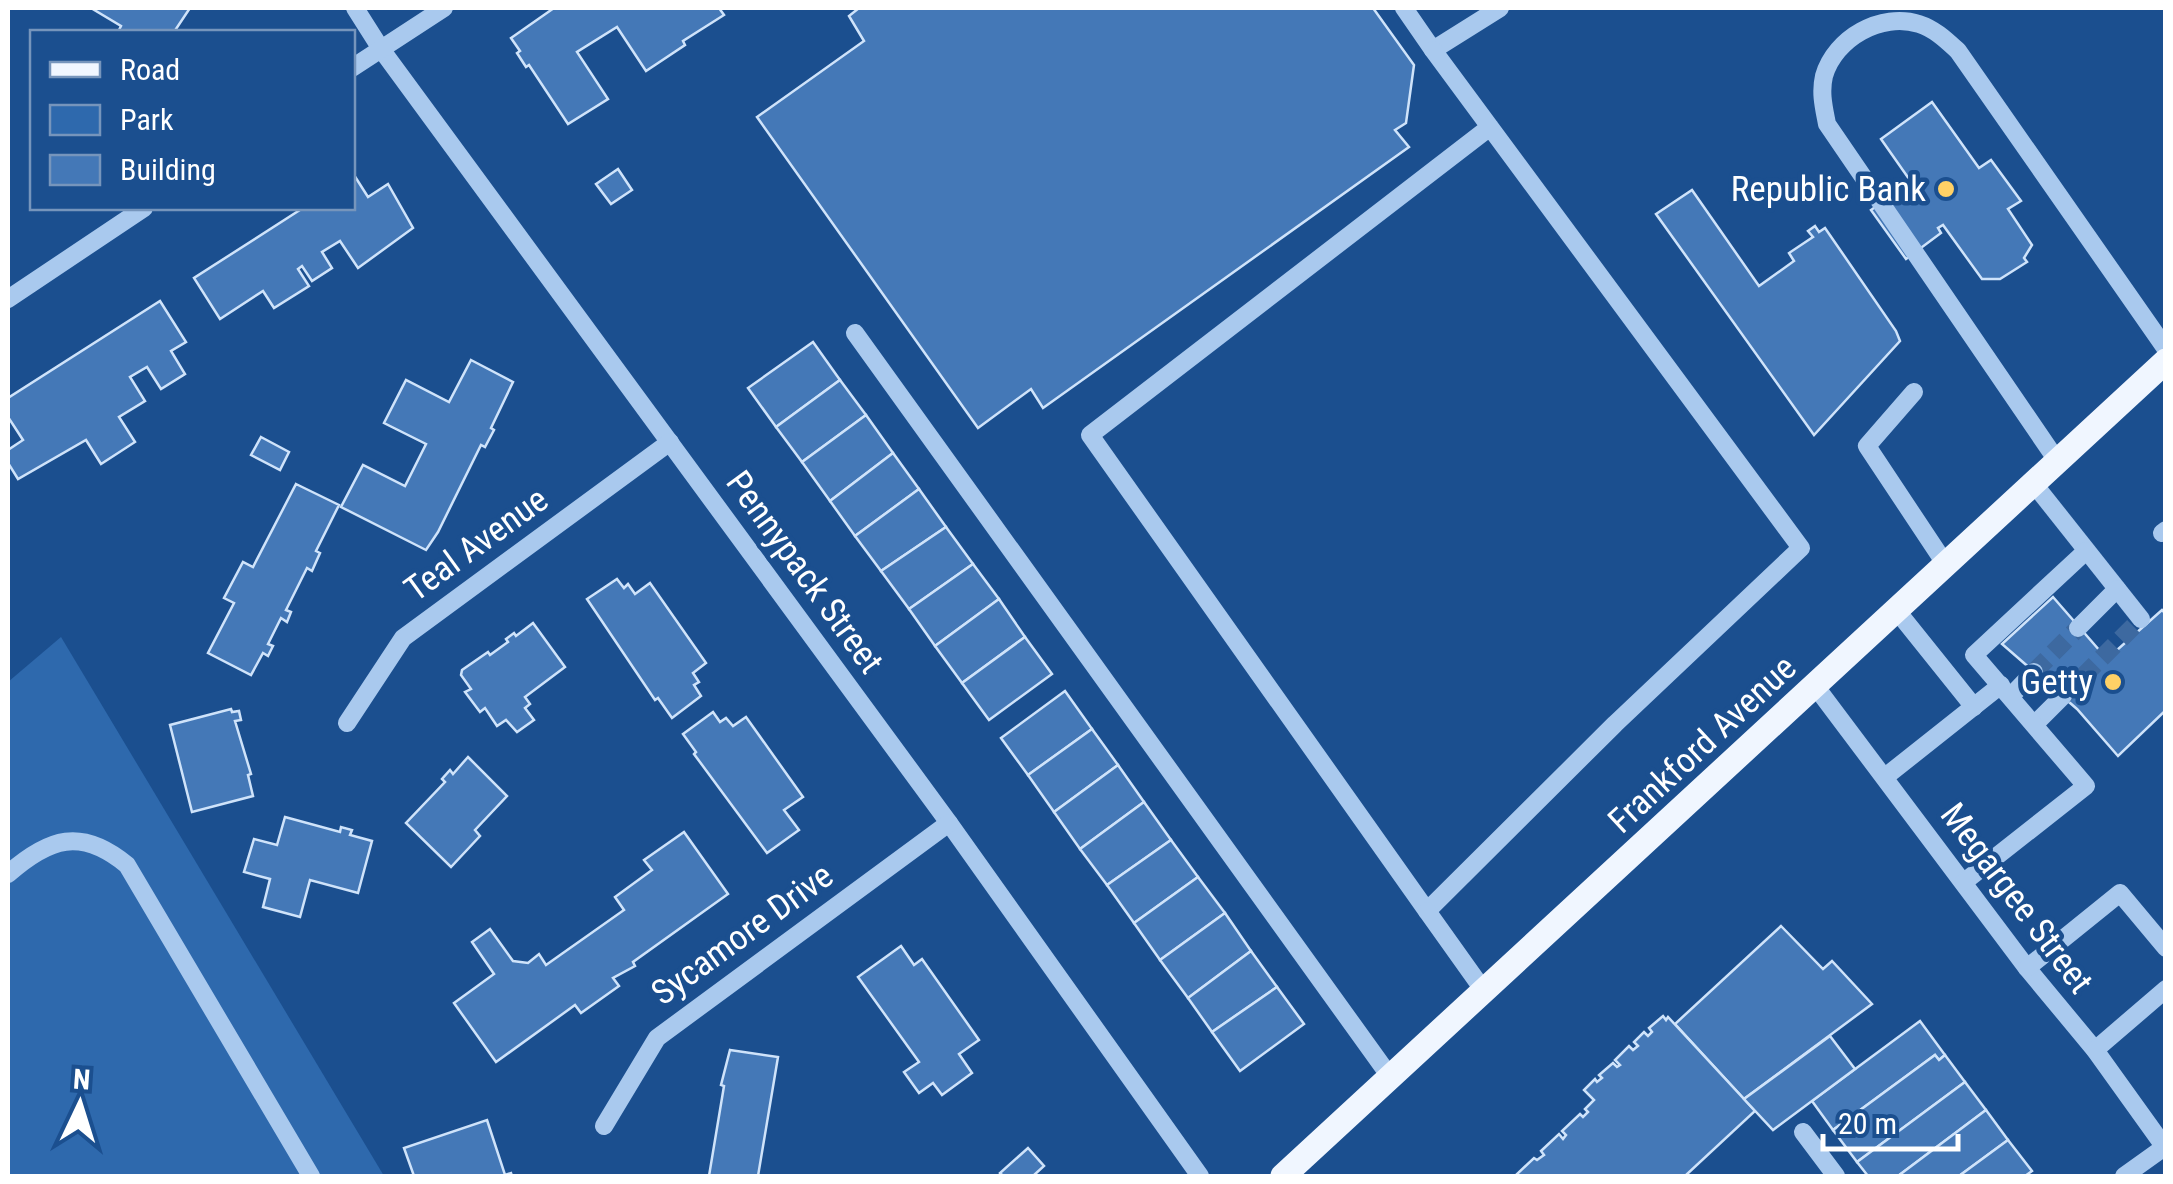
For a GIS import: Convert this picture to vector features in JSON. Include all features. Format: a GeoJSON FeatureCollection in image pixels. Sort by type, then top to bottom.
{"type":"FeatureCollection","features":[{"type":"Feature","properties":{"kind":"main road","name":"Frankford Avenue"},"geometry":{"type":"LineString","coordinates":[[1283,1176],[2166,360]]}},
{"type":"Feature","properties":{"kind":"street","name":"Pennypack Street"},"geometry":{"type":"LineString","coordinates":[[355,8],[381,49],[949,823],[1200,1176]]}},
{"type":"Feature","properties":{"kind":"street"},"geometry":{"type":"LineString","coordinates":[[355,66],[444,8]]}},
{"type":"Feature","properties":{"kind":"street"},"geometry":{"type":"LineString","coordinates":[[1404,8],[1801,548],[1615,724],[1426,912]]}},
{"type":"Feature","properties":{"kind":"street"},"geometry":{"type":"LineString","coordinates":[[1432,50],[1500,8]]}},
{"type":"Feature","properties":{"kind":"street"},"geometry":{"type":"LineString","coordinates":[[2058,462],[1827,124],[1822,100],[1824,76],[1834,55],[1850,37],[1872,26],[1907,22],[1941,35],[1958,51],[2166,348]]}},
{"type":"Feature","properties":{"kind":"street"},"geometry":{"type":"LineString","coordinates":[[1484,991],[1090,435],[1490,128]]}},
{"type":"Feature","properties":{"kind":"street"},"geometry":{"type":"LineString","coordinates":[[8,299],[141,210]]}},
{"type":"Feature","properties":{"kind":"street"},"geometry":{"type":"LineString","coordinates":[[855,333],[1391,1078]]}},
{"type":"Feature","properties":{"kind":"street"},"geometry":{"type":"LineString","coordinates":[[1914,392],[1867,446],[1946,565]]}},
{"type":"Feature","properties":{"kind":"street","name":"Teal Avenue"},"geometry":{"type":"LineString","coordinates":[[346,724],[403,638],[670,442]]}},
{"type":"Feature","properties":{"kind":"street"},"geometry":{"type":"LineString","coordinates":[[2034,484],[2141,619]]}},
{"type":"Feature","properties":{"kind":"street"},"geometry":{"type":"LineString","coordinates":[[1964,882],[2086,786],[1974,655],[2086,551]]}},
{"type":"Feature","properties":{"kind":"street"},"geometry":{"type":"LineString","coordinates":[[2078,628],[2117,589]]}},
{"type":"Feature","properties":{"kind":"street"},"geometry":{"type":"LineString","coordinates":[[1897,610],[1974,707]]}},
{"type":"Feature","properties":{"kind":"street"},"geometry":{"type":"LineString","coordinates":[[1884,777],[1974,707],[2034,672]]}},
{"type":"Feature","properties":{"kind":"street","name":"Megargee Street"},"geometry":{"type":"LineString","coordinates":[[1816,686],[2165,1147]]}},
{"type":"Feature","properties":{"kind":"street"},"geometry":{"type":"LineString","coordinates":[[2035,724],[2062,696]]}},
{"type":"Feature","properties":{"kind":"street","name":"Sycamore Drive"},"geometry":{"type":"LineString","coordinates":[[604,1126],[657,1038],[949,823]]}},
{"type":"Feature","properties":{"kind":"street"},"geometry":{"type":"LineString","coordinates":[[8,874],[33,852],[57,841],[84,842],[111,852],[127,865],[311,1176]]}},
{"type":"Feature","properties":{"kind":"street"},"geometry":{"type":"LineString","coordinates":[[2027,968],[2120,893],[2166,948]]}},
{"type":"Feature","properties":{"kind":"street"},"geometry":{"type":"LineString","coordinates":[[2095,1050],[2166,989]]}},
{"type":"Feature","properties":{"kind":"street"},"geometry":{"type":"LineString","coordinates":[[1803,1132],[1836,1176]]}},
{"type":"Feature","properties":{"kind":"street"},"geometry":{"type":"LineString","coordinates":[[2124,1176],[2165,1147]]}},
{"type":"Feature","properties":{"kind":"green space"},"geometry":{"type":"Polygon","coordinates":[[[61,637],[384,1176],[8,1176],[8,682],[61,637]]]}},
{"type":"Feature","properties":{"kind":"building"},"geometry":{"type":"Polygon","coordinates":[[[91,8],[190,8],[175,30],[119,30],[121,26],[91,8]]]}},
{"type":"Feature","properties":{"kind":"building"},"geometry":{"type":"Polygon","coordinates":[[[554,8],[719,8],[724,15],[646,71],[617,27],[577,52],[608,99],[568,124],[529,65],[526,67],[511,38],[554,8]]]}},
{"type":"Feature","properties":{"kind":"building"},"geometry":{"type":"Polygon","coordinates":[[[859,8],[1373,8],[1414,65],[1406,123],[1395,130],[1409,147],[1043,408],[1031,389],[978,428],[757,117],[864,41],[849,16],[859,8]]]}},
{"type":"Feature","properties":{"kind":"building"},"geometry":{"type":"Polygon","coordinates":[[[1932,102],[1979,168],[1991,160],[2021,201],[2008,209],[2032,245],[2024,258],[2027,262],[2000,279],[1982,279],[1943,225],[1938,228],[1941,233],[1906,259],[1871,210],[1906,185],[1909,190],[1914,186],[1881,139],[1932,102]]]}},
{"type":"Feature","properties":{"kind":"building"},"geometry":{"type":"Polygon","coordinates":[[[618,169],[632,190],[611,204],[596,184],[618,169]]]}},
{"type":"Feature","properties":{"kind":"building"},"geometry":{"type":"Polygon","coordinates":[[[355,177],[368,197],[388,184],[413,228],[358,268],[340,241],[322,252],[332,268],[312,281],[302,266],[298,269],[309,286],[274,308],[263,291],[220,319],[194,278],[300,210],[355,210],[355,177]]]}},
{"type":"Feature","properties":{"kind":"building"},"geometry":{"type":"Polygon","coordinates":[[[1692,190],[1759,286],[1794,261],[1789,253],[1813,237],[1808,231],[1815,226],[1819,232],[1825,228],[1896,331],[1900,341],[1814,435],[1656,214],[1692,190]]]}},
{"type":"Feature","properties":{"kind":"building"},"geometry":{"type":"Polygon","coordinates":[[[160,301],[186,342],[171,351],[185,374],[161,389],[147,367],[130,377],[145,401],[119,417],[135,442],[101,464],[86,440],[18,479],[8,463],[8,450],[23,440],[8,417],[8,398],[160,301]]]}},
{"type":"Feature","properties":{"kind":"building"},"geometry":{"type":"Polygon","coordinates":[[[813,342],[840,380],[776,427],[748,388],[813,342]]]}},
{"type":"Feature","properties":{"kind":"building"},"geometry":{"type":"Polygon","coordinates":[[[471,360],[513,382],[491,428],[494,430],[485,447],[481,445],[426,550],[341,507],[363,465],[405,486],[426,444],[384,423],[406,380],[449,402],[471,360]]]}},
{"type":"Feature","properties":{"kind":"building"},"geometry":{"type":"Polygon","coordinates":[[[840,380],[866,415],[802,462],[776,427],[840,380]]]}},
{"type":"Feature","properties":{"kind":"building"},"geometry":{"type":"Polygon","coordinates":[[[866,415],[893,453],[830,501],[802,462],[866,415]]]}},
{"type":"Feature","properties":{"kind":"building"},"geometry":{"type":"Polygon","coordinates":[[[261,437],[289,452],[280,470],[251,455],[261,437]]]}},
{"type":"Feature","properties":{"kind":"building"},"geometry":{"type":"Polygon","coordinates":[[[893,453],[919,489],[855,536],[830,501],[893,453]]]}},
{"type":"Feature","properties":{"kind":"building"},"geometry":{"type":"Polygon","coordinates":[[[296,484],[339,505],[316,551],[320,553],[312,571],[307,568],[286,610],[291,612],[287,622],[281,618],[268,644],[273,646],[268,656],[263,653],[251,675],[208,653],[234,603],[224,598],[243,562],[253,567],[296,484]]]}},
{"type":"Feature","properties":{"kind":"building"},"geometry":{"type":"Polygon","coordinates":[[[919,489],[946,527],[881,571],[855,536],[919,489]]]}},
{"type":"Feature","properties":{"kind":"building"},"geometry":{"type":"Polygon","coordinates":[[[946,527],[973,564],[909,609],[881,571],[946,527]]]}},
{"type":"Feature","properties":{"kind":"building"},"geometry":{"type":"Polygon","coordinates":[[[973,564],[999,599],[935,646],[909,609],[973,564]]]}},
{"type":"Feature","properties":{"kind":"building"},"geometry":{"type":"Polygon","coordinates":[[[617,579],[624,588],[628,584],[635,594],[650,583],[706,663],[693,673],[701,696],[672,718],[658,698],[655,700],[587,599],[617,579]]]}},
{"type":"Feature","properties":{"kind":"building"},"geometry":{"type":"Polygon","coordinates":[[[2053,597],[2107,659],[2162,610],[2166,614],[2166,710],[2118,756],[2077,709],[2002,644],[2053,597]]]}},
{"type":"Feature","properties":{"kind":"building"},"geometry":{"type":"Polygon","coordinates":[[[999,599],[1025,637],[962,683],[935,646],[999,599]]]}},
{"type":"Feature","properties":{"kind":"building"},"geometry":{"type":"Polygon","coordinates":[[[533,623],[565,667],[525,697],[530,704],[525,708],[534,720],[517,732],[506,720],[497,726],[485,708],[480,712],[465,692],[471,689],[461,675],[462,670],[533,623]]]}},
{"type":"Feature","properties":{"kind":"building"},"geometry":{"type":"Polygon","coordinates":[[[1025,637],[1052,674],[989,720],[962,683],[1025,637]]]}},
{"type":"Feature","properties":{"kind":"building"},"geometry":{"type":"Polygon","coordinates":[[[1065,691],[1092,729],[1028,775],[1001,738],[1065,691]]]}},
{"type":"Feature","properties":{"kind":"building"},"geometry":{"type":"Polygon","coordinates":[[[231,709],[239,711],[241,720],[235,721],[251,774],[248,775],[253,796],[192,812],[170,725],[231,709]]]}},
{"type":"Feature","properties":{"kind":"building"},"geometry":{"type":"Polygon","coordinates":[[[713,712],[720,722],[726,718],[733,726],[746,717],[803,797],[784,810],[799,830],[767,853],[683,734],[713,712]]]}},
{"type":"Feature","properties":{"kind":"building"},"geometry":{"type":"Polygon","coordinates":[[[1092,729],[1118,765],[1054,812],[1028,775],[1092,729]]]}},
{"type":"Feature","properties":{"kind":"building"},"geometry":{"type":"Polygon","coordinates":[[[468,757],[507,796],[475,830],[480,836],[451,867],[406,823],[445,782],[442,779],[450,770],[453,774],[468,757]]]}},
{"type":"Feature","properties":{"kind":"building"},"geometry":{"type":"Polygon","coordinates":[[[1118,765],[1144,802],[1080,849],[1054,812],[1118,765]]]}},
{"type":"Feature","properties":{"kind":"building"},"geometry":{"type":"Polygon","coordinates":[[[1144,802],[1171,840],[1107,885],[1080,849],[1144,802]]]}},
{"type":"Feature","properties":{"kind":"building"},"geometry":{"type":"Polygon","coordinates":[[[285,817],[340,832],[341,827],[352,830],[350,835],[372,841],[358,893],[310,880],[300,917],[263,907],[270,879],[244,872],[254,839],[277,845],[285,817]]]}},
{"type":"Feature","properties":{"kind":"building"},"geometry":{"type":"Polygon","coordinates":[[[684,832],[728,894],[633,962],[635,966],[613,978],[619,986],[581,1013],[575,1005],[496,1062],[454,1003],[494,974],[472,942],[490,929],[513,961],[528,963],[539,954],[546,965],[624,910],[615,897],[652,870],[644,860],[684,832]]]}},
{"type":"Feature","properties":{"kind":"building"},"geometry":{"type":"Polygon","coordinates":[[[1171,840],[1198,877],[1134,923],[1107,885],[1171,840]]]}},
{"type":"Feature","properties":{"kind":"building"},"geometry":{"type":"Polygon","coordinates":[[[1198,877],[1225,913],[1160,960],[1134,923],[1198,877]]]}},
{"type":"Feature","properties":{"kind":"building"},"geometry":{"type":"Polygon","coordinates":[[[1225,913],[1251,951],[1188,998],[1160,960],[1225,913]]]}},
{"type":"Feature","properties":{"kind":"building"},"geometry":{"type":"Polygon","coordinates":[[[1781,926],[1823,969],[1832,961],[1872,1004],[1744,1099],[1675,1024],[1781,926]]]}},
{"type":"Feature","properties":{"kind":"building"},"geometry":{"type":"Polygon","coordinates":[[[901,946],[914,965],[922,959],[979,1040],[959,1054],[972,1073],[942,1095],[933,1083],[919,1093],[904,1072],[919,1062],[858,977],[901,946]]]}},
{"type":"Feature","properties":{"kind":"building"},"geometry":{"type":"Polygon","coordinates":[[[1251,951],[1277,987],[1212,1032],[1188,998],[1251,951]]]}},
{"type":"Feature","properties":{"kind":"building"},"geometry":{"type":"Polygon","coordinates":[[[1277,987],[1304,1024],[1240,1071],[1212,1032],[1277,987]]]}},
{"type":"Feature","properties":{"kind":"building"},"geometry":{"type":"Polygon","coordinates":[[[1663,1016],[1755,1111],[1685,1176],[1517,1174],[1534,1158],[1544,1155],[1541,1151],[1559,1134],[1563,1139],[1566,1135],[1562,1131],[1580,1114],[1583,1117],[1588,1112],[1585,1109],[1594,1100],[1584,1090],[1595,1079],[1597,1082],[1602,1078],[1599,1075],[1613,1063],[1620,1065],[1615,1060],[1629,1046],[1633,1050],[1638,1046],[1634,1042],[1644,1032],[1648,1036],[1652,1032],[1649,1028],[1663,1016]]]}},
{"type":"Feature","properties":{"kind":"building"},"geometry":{"type":"Polygon","coordinates":[[[1920,1021],[1945,1055],[1939,1060],[1935,1055],[1833,1130],[1812,1101],[1920,1021]]]}},
{"type":"Feature","properties":{"kind":"building"},"geometry":{"type":"Polygon","coordinates":[[[1830,1036],[1855,1069],[1773,1130],[1744,1099],[1830,1036]]]}},
{"type":"Feature","properties":{"kind":"building"},"geometry":{"type":"Polygon","coordinates":[[[730,1050],[778,1057],[758,1176],[709,1176],[724,1086],[721,1085],[730,1050]]]}},
{"type":"Feature","properties":{"kind":"building"},"geometry":{"type":"Polygon","coordinates":[[[1935,1055],[1939,1060],[1945,1055],[1965,1082],[1857,1162],[1833,1130],[1935,1055]]]}},
{"type":"Feature","properties":{"kind":"building"},"geometry":{"type":"Polygon","coordinates":[[[1965,1082],[1986,1110],[1898,1176],[1868,1176],[1857,1162],[1965,1082]]]}},
{"type":"Feature","properties":{"kind":"building"},"geometry":{"type":"Polygon","coordinates":[[[1986,1110],[2008,1140],[1959,1176],[1898,1176],[1986,1110]]]}},
{"type":"Feature","properties":{"kind":"building"},"geometry":{"type":"Polygon","coordinates":[[[487,1120],[505,1175],[512,1176],[414,1176],[404,1148],[487,1120]]]}},
{"type":"Feature","properties":{"kind":"building"},"geometry":{"type":"Polygon","coordinates":[[[2008,1140],[2032,1171],[2025,1176],[1959,1176],[2008,1140]]]}},
{"type":"Feature","properties":{"kind":"building"},"geometry":{"type":"Polygon","coordinates":[[[1028,1148],[1044,1166],[1033,1176],[1000,1173],[1028,1148]]]}},
{"type":"Feature","properties":{"kind":"tunnel"},"geometry":{"type":"LineString","coordinates":[[2063,696],[2141,619]]}},
{"type":"Feature","properties":{"kind":"tunnel"},"geometry":{"type":"LineString","coordinates":[[2034,672],[2078,628]]}},
{"type":"Feature","properties":{"kind":"place","name":"Republic Bank"},"geometry":{"type":"Point","coordinates":[1946,189]}},
{"type":"Feature","properties":{"kind":"place","name":"Getty"},"geometry":{"type":"Point","coordinates":[2113,682]}}]}
